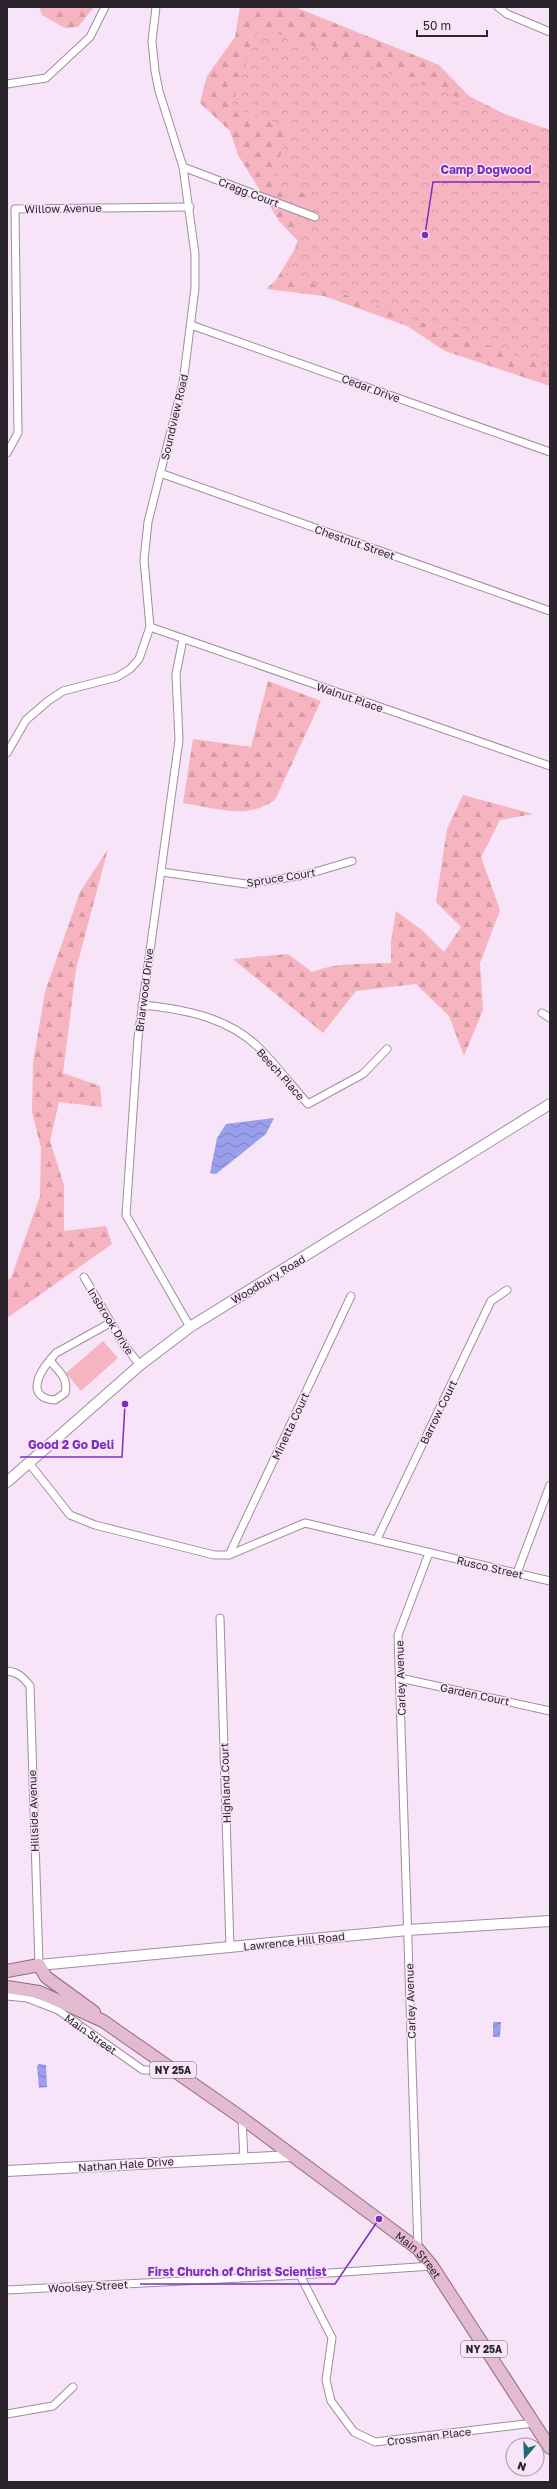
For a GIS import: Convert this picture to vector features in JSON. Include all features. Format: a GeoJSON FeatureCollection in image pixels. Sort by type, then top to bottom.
{"type":"FeatureCollection","features":[{"type":"Feature","properties":{"kind":"main road","name":"Woodbury Road"},"geometry":{"type":"LineString","coordinates":[[7,1482],[140,1365],[190,1327],[550,1104]]}},
{"type":"Feature","properties":{"kind":"main road","name":"Lawrence Hill Road"},"geometry":{"type":"LineString","coordinates":[[39,1965],[408,1930],[550,1921]]}},
{"type":"Feature","properties":{"kind":"main road"},"geometry":{"type":"LineString","coordinates":[[7,1971],[39,1965]]}},
{"type":"Feature","properties":{"kind":"main road","name":"Main Street"},"geometry":{"type":"LineString","coordinates":[[39,1965],[46,1977],[78,1998],[103,2021],[242,2118],[290,2156],[418,2249],[432,2266],[550,2448]]}},
{"type":"Feature","properties":{"kind":"main road","name":"Main Street"},"geometry":{"type":"LineString","coordinates":[[7,1987],[38,1992],[103,2021]]}},
{"type":"Feature","properties":{"kind":"main road","name":"Nathan Hale Drive"},"geometry":{"type":"LineString","coordinates":[[7,2171],[168,2161],[244,2160],[290,2156]]}},
{"type":"Feature","properties":{"kind":"street"},"geometry":{"type":"LineString","coordinates":[[7,84],[46,78],[90,37],[105,7]]}},
{"type":"Feature","properties":{"kind":"street","name":"Soundview Road"},"geometry":{"type":"LineString","coordinates":[[7,753],[26,720],[48,700],[63,691],[117,677],[130,669],[139,659],[150,627],[144,560],[148,522],[183,383],[192,325],[195,254],[190,207],[183,167],[159,91],[155,71],[152,41],[156,7]]}},
{"type":"Feature","properties":{"kind":"street"},"geometry":{"type":"LineString","coordinates":[[498,7],[507,14],[550,32]]}},
{"type":"Feature","properties":{"kind":"street","name":"Cragg Court"},"geometry":{"type":"LineString","coordinates":[[183,167],[315,217]]}},
{"type":"Feature","properties":{"kind":"street","name":"Willow Avenue"},"geometry":{"type":"LineString","coordinates":[[7,453],[18,433],[15,209],[190,207]]}},
{"type":"Feature","properties":{"kind":"street","name":"Cedar Drive"},"geometry":{"type":"LineString","coordinates":[[192,325],[550,452]]}},
{"type":"Feature","properties":{"kind":"street","name":"Chestnut Street"},"geometry":{"type":"LineString","coordinates":[[160,473],[550,611]]}},
{"type":"Feature","properties":{"kind":"street","name":"Walnut Place"},"geometry":{"type":"LineString","coordinates":[[150,627],[183,640],[550,766]]}},
{"type":"Feature","properties":{"kind":"street","name":"Briarwood Drive"},"geometry":{"type":"LineString","coordinates":[[183,640],[176,674],[179,740],[162,872],[142,1005],[126,1214],[190,1327]]}},
{"type":"Feature","properties":{"kind":"street","name":"Spruce Court"},"geometry":{"type":"LineString","coordinates":[[162,872],[246,884],[305,875],[352,861]]}},
{"type":"Feature","properties":{"kind":"street","name":"Beech Place"},"geometry":{"type":"LineString","coordinates":[[142,1005],[172,1008],[205,1016],[237,1030],[264,1052],[308,1104],[363,1074],[387,1049]]}},
{"type":"Feature","properties":{"kind":"street"},"geometry":{"type":"LineString","coordinates":[[542,1013],[550,1018]]}},
{"type":"Feature","properties":{"kind":"street","name":"Insbrook Drive"},"geometry":{"type":"LineString","coordinates":[[84,1277],[110,1323],[124,1345],[140,1365]]}},
{"type":"Feature","properties":{"kind":"street","name":"Barrow Court"},"geometry":{"type":"LineString","coordinates":[[377,1539],[491,1301],[507,1290]]}},
{"type":"Feature","properties":{"kind":"street","name":"Minetta Court"},"geometry":{"type":"LineString","coordinates":[[229,1555],[351,1296]]}},
{"type":"Feature","properties":{"kind":"street"},"geometry":{"type":"LineString","coordinates":[[50,1360],[63,1375],[67,1385],[65,1393],[55,1400],[46,1400],[39,1394],[37,1387],[41,1371],[50,1360],[56,1353],[110,1323]]}},
{"type":"Feature","properties":{"kind":"street"},"geometry":{"type":"LineString","coordinates":[[29,1463],[70,1515],[95,1525],[214,1555],[229,1555],[305,1523],[430,1552]]}},
{"type":"Feature","properties":{"kind":"street"},"geometry":{"type":"LineString","coordinates":[[517,1573],[550,1485]]}},
{"type":"Feature","properties":{"kind":"street","name":"Rusco Street"},"geometry":{"type":"LineString","coordinates":[[430,1552],[550,1581]]}},
{"type":"Feature","properties":{"kind":"street","name":"Carley Avenue"},"geometry":{"type":"LineString","coordinates":[[418,2249],[398,1634],[430,1552]]}},
{"type":"Feature","properties":{"kind":"street","name":"Highland Court"},"geometry":{"type":"LineString","coordinates":[[220,1618],[230,1948]]}},
{"type":"Feature","properties":{"kind":"street","name":"Hillside Avenue"},"geometry":{"type":"LineString","coordinates":[[7,1671],[14,1671],[24,1677],[30,1686],[39,1965]]}},
{"type":"Feature","properties":{"kind":"street","name":"Garden Court"},"geometry":{"type":"LineString","coordinates":[[400,1678],[550,1710]]}},
{"type":"Feature","properties":{"kind":"street","name":"Main Street"},"geometry":{"type":"LineString","coordinates":[[7,1996],[27,1998],[58,2010],[143,2070],[173,2070]]}},
{"type":"Feature","properties":{"kind":"street"},"geometry":{"type":"LineString","coordinates":[[242,2118],[244,2160]]}},
{"type":"Feature","properties":{"kind":"street","name":"Woolsey Street"},"geometry":{"type":"LineString","coordinates":[[7,2290],[300,2275],[432,2266]]}},
{"type":"Feature","properties":{"kind":"street","name":"Crossman Place"},"geometry":{"type":"LineString","coordinates":[[300,2275],[332,2338],[326,2380],[331,2401],[354,2432],[375,2442],[534,2423]]}},
{"type":"Feature","properties":{"kind":"street"},"geometry":{"type":"LineString","coordinates":[[7,2414],[53,2406],[73,2388]]}},
{"type":"Feature","properties":{"kind":"green space"},"geometry":{"type":"Polygon","coordinates":[[[39,7],[94,7],[78,27],[65,28],[42,15],[39,7]]]}},
{"type":"Feature","properties":{"kind":"green space"},"geometry":{"type":"Polygon","coordinates":[[[240,7],[295,7],[439,65],[469,96],[550,137],[550,386],[445,351],[407,326],[324,296],[266,289],[276,280],[299,242],[279,221],[238,155],[230,131],[200,103],[207,76],[235,37],[240,7]]]}},
{"type":"Feature","properties":{"kind":"green space"},"geometry":{"type":"Polygon","coordinates":[[[259,27],[550,130],[550,367],[286,274],[313,196],[271,182],[290,128],[231,107],[259,27]]]}},
{"type":"Feature","properties":{"kind":"green space"},"geometry":{"type":"Polygon","coordinates":[[[268,681],[321,701],[275,800],[253,810],[242,811],[219,810],[183,803],[193,739],[251,747],[268,681]]]}},
{"type":"Feature","properties":{"kind":"green space"},"geometry":{"type":"Polygon","coordinates":[[[463,795],[533,814],[500,820],[481,857],[500,910],[480,963],[483,1010],[464,1056],[449,1016],[416,984],[356,991],[323,1033],[233,959],[288,954],[312,972],[341,965],[391,963],[391,941],[396,911],[423,931],[444,952],[461,927],[436,902],[447,829],[463,795]]]}},
{"type":"Feature","properties":{"kind":"green space"},"geometry":{"type":"Polygon","coordinates":[[[108,849],[76,969],[63,1073],[100,1086],[102,1107],[59,1102],[50,1141],[64,1185],[64,1231],[106,1226],[112,1244],[7,1318],[7,1280],[11,1278],[40,1196],[41,1148],[32,1112],[33,1063],[45,992],[80,892],[108,849]]]}},
{"type":"Feature","properties":{"kind":"green space"},"geometry":{"type":"Polygon","coordinates":[[[103,1341],[118,1358],[81,1391],[66,1373],[103,1341]]]}},
{"type":"Feature","properties":{"kind":"water"},"geometry":{"type":"Polygon","coordinates":[[[274,1118],[266,1134],[216,1174],[210,1173],[217,1138],[226,1124],[274,1118]]]}},
{"type":"Feature","properties":{"kind":"water"},"geometry":{"type":"Polygon","coordinates":[[[493,2022],[501,2022],[500,2037],[493,2037],[493,2022]]]}},
{"type":"Feature","properties":{"kind":"water"},"geometry":{"type":"Polygon","coordinates":[[[39,2064],[46,2065],[47,2087],[39,2088],[37,2066],[39,2064]]]}},
{"type":"Feature","properties":{"kind":"place","name":"Camp Dogwood"},"geometry":{"type":"Point","coordinates":[425,235]}},
{"type":"Feature","properties":{"kind":"place","name":"Good 2 Go Deli"},"geometry":{"type":"Point","coordinates":[125,1404]}},
{"type":"Feature","properties":{"kind":"place","name":"First Church of Christ Scientist"},"geometry":{"type":"Point","coordinates":[379,2219]}}]}
